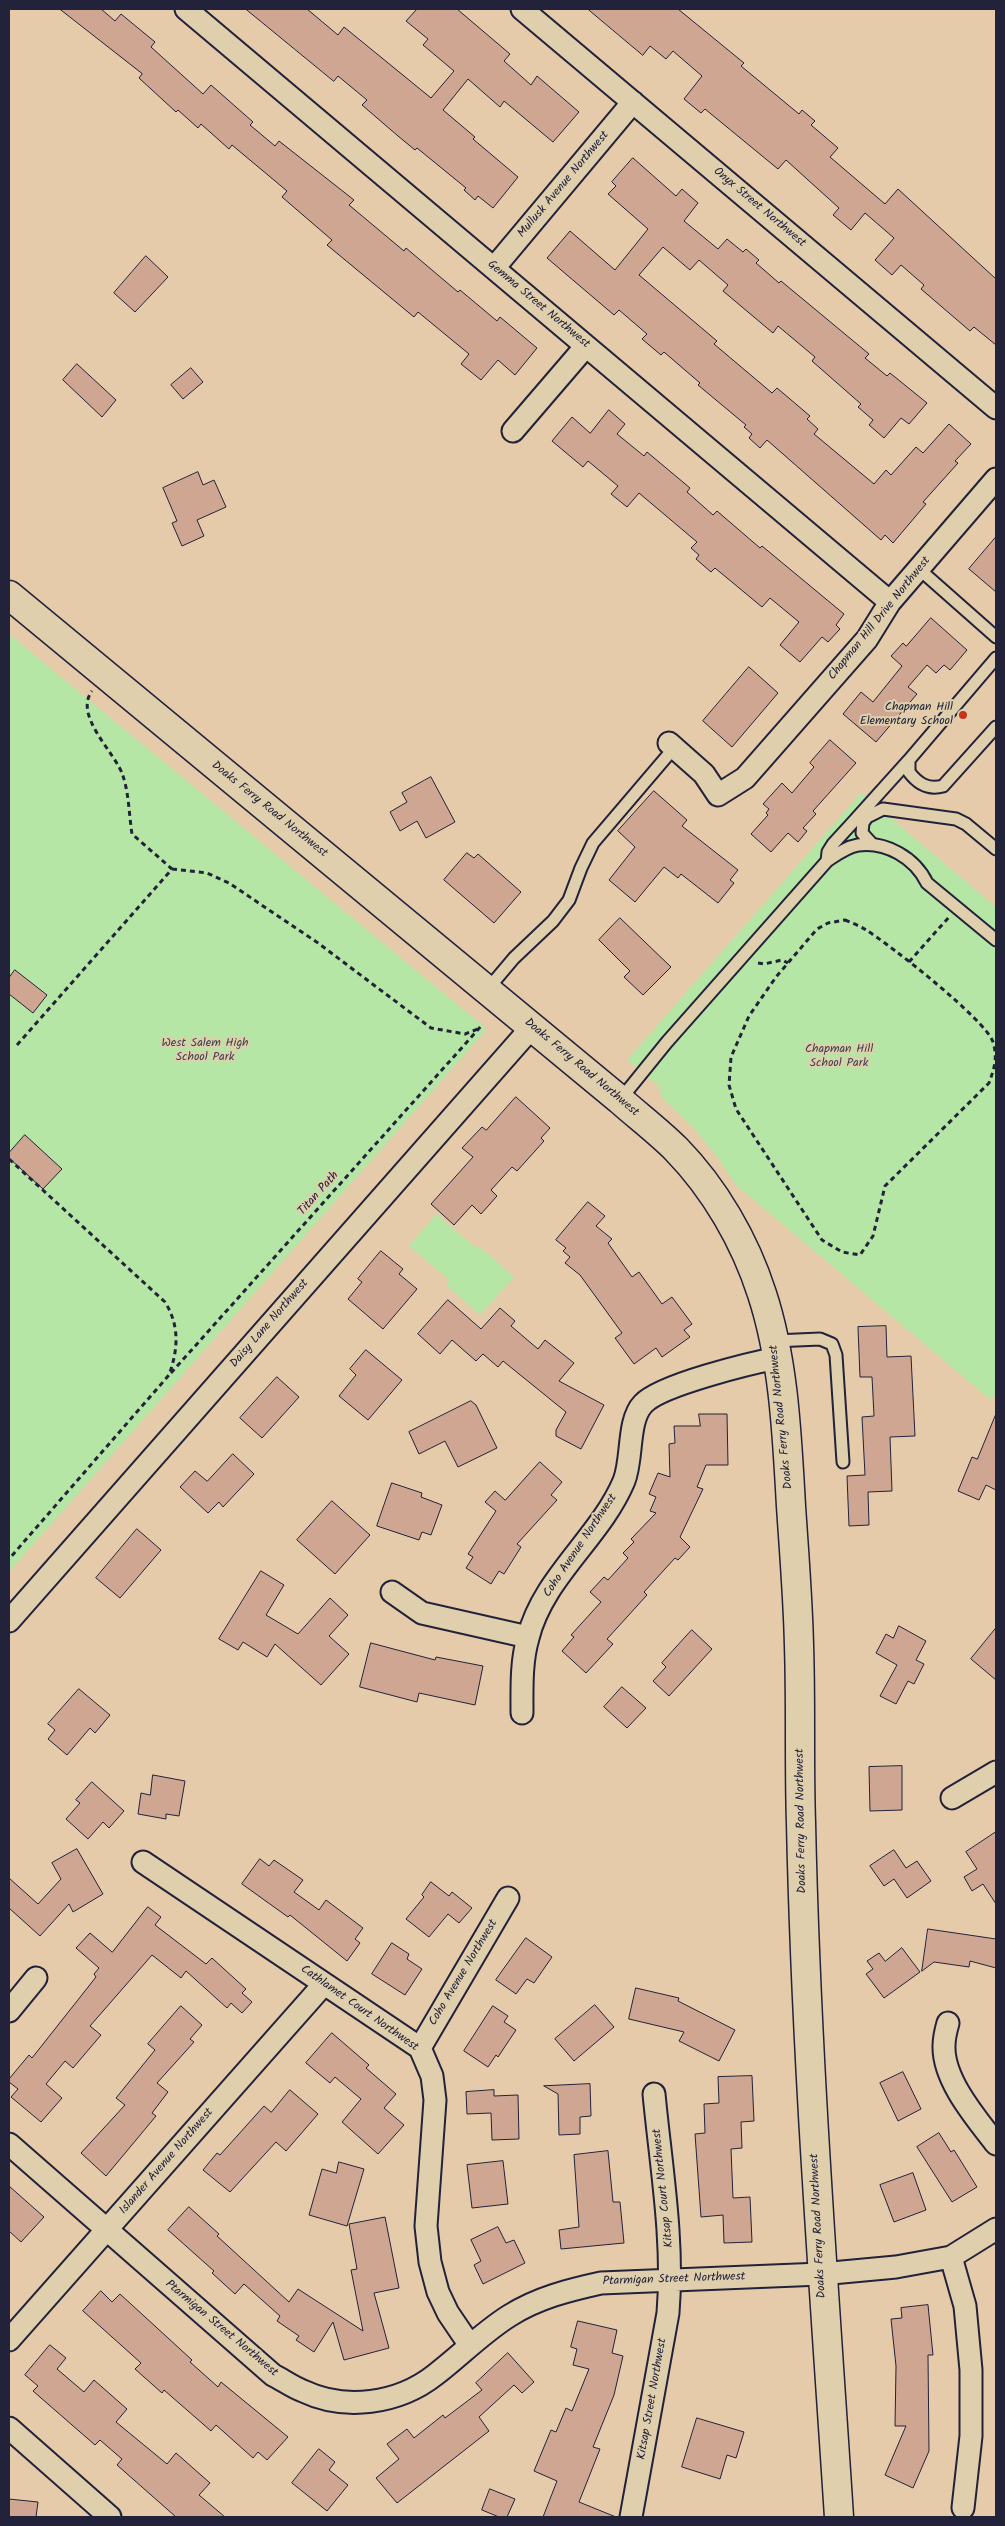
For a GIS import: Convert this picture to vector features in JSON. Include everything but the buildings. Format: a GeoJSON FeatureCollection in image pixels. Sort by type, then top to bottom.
{"type":"FeatureCollection","features":[{"type":"Feature","properties":{"kind":"main road","name":"Doaks Ferry Road Northwest"},"geometry":{"type":"LineString","coordinates":[[9,595],[495,996],[674,1147],[700,1176],[727,1217],[751,1263],[764,1298],[776,1350],[789,1465],[800,1643],[800,1822],[806,1970],[821,2274],[839,2517]]}},
{"type":"Feature","properties":{"kind":"street","name":"Gemma Street Northwest"},"geometry":{"type":"LineString","coordinates":[[186,9],[890,602]]}},
{"type":"Feature","properties":{"kind":"street","name":"Onyx Street Northwest"},"geometry":{"type":"LineString","coordinates":[[522,9],[996,408]]}},
{"type":"Feature","properties":{"kind":"street","name":"Mullusk Avenue Northwest"},"geometry":{"type":"LineString","coordinates":[[494,268],[633,102]]}},
{"type":"Feature","properties":{"kind":"street"},"geometry":{"type":"LineString","coordinates":[[513,432],[586,346]]}},
{"type":"Feature","properties":{"kind":"street","name":"Chapman Hill Drive Northwest"},"geometry":{"type":"LineString","coordinates":[[672,745],[704,774],[718,795],[745,778],[867,639],[890,602],[996,479]]}},
{"type":"Feature","properties":{"kind":"street","name":"Daisy Lane Northwest"},"geometry":{"type":"LineString","coordinates":[[9,1621],[532,1027]]}},
{"type":"Feature","properties":{"kind":"street","name":"Coho Avenue Northwest"},"geometry":{"type":"LineString","coordinates":[[522,1713],[522,1675],[528,1638],[539,1609],[553,1584],[589,1538],[625,1480],[635,1420],[642,1404],[658,1394],[733,1368],[776,1350]]}},
{"type":"Feature","properties":{"kind":"street"},"geometry":{"type":"LineString","coordinates":[[392,1592],[422,1612],[528,1638]]}},
{"type":"Feature","properties":{"kind":"street"},"geometry":{"type":"LineString","coordinates":[[952,1798],[996,1772]]}},
{"type":"Feature","properties":{"kind":"street","name":"Cathlamet Court Northwest"},"geometry":{"type":"LineString","coordinates":[[143,1862],[420,2048],[432,2076],[436,2100],[426,2226],[430,2262],[438,2292],[448,2313],[469,2344]]}},
{"type":"Feature","properties":{"kind":"street","name":"Coho Avenue Northwest"},"geometry":{"type":"LineString","coordinates":[[420,2048],[508,1898]]}},
{"type":"Feature","properties":{"kind":"street"},"geometry":{"type":"LineString","coordinates":[[9,2011],[36,1978]]}},
{"type":"Feature","properties":{"kind":"street","name":"Islander Avenue Northwest"},"geometry":{"type":"LineString","coordinates":[[9,2340],[324,1984]]}},
{"type":"Feature","properties":{"kind":"street"},"geometry":{"type":"LineString","coordinates":[[948,2023],[944,2046],[948,2071],[969,2109],[996,2144]]}},
{"type":"Feature","properties":{"kind":"street","name":"Kitsap Court Northwest"},"geometry":{"type":"LineString","coordinates":[[654,2094],[671,2281]]}},
{"type":"Feature","properties":{"kind":"street","name":"Ptarmigan Street Northwest"},"geometry":{"type":"LineString","coordinates":[[9,2144],[273,2374],[304,2392],[338,2402],[364,2404],[399,2395],[434,2376],[469,2344],[509,2316],[536,2301],[566,2291],[601,2283],[821,2274],[896,2267],[951,2257],[996,2229]]}},
{"type":"Feature","properties":{"kind":"street"},"geometry":{"type":"LineString","coordinates":[[951,2257],[965,2306],[971,2370],[971,2436],[962,2508]]}},
{"type":"Feature","properties":{"kind":"street","name":"Kitsap Street Northwest"},"geometry":{"type":"LineString","coordinates":[[631,2517],[668,2312],[671,2281]]}},
{"type":"Feature","properties":{"kind":"street"},"geometry":{"type":"LineString","coordinates":[[9,2428],[110,2517]]}},
{"type":"Feature","properties":{"kind":"lane"},"geometry":{"type":"LineString","coordinates":[[919,569],[996,637]]}},
{"type":"Feature","properties":{"kind":"lane"},"geometry":{"type":"LineString","coordinates":[[827,861],[833,844],[996,658]]}},
{"type":"Feature","properties":{"kind":"lane"},"geometry":{"type":"LineString","coordinates":[[908,760],[909,772],[921,784],[936,788],[942,786],[996,727]]}},
{"type":"Feature","properties":{"kind":"lane"},"geometry":{"type":"LineString","coordinates":[[495,996],[514,958],[553,921],[570,900],[581,868],[593,843],[672,745]]}},
{"type":"Feature","properties":{"kind":"lane"},"geometry":{"type":"LineString","coordinates":[[855,820],[889,809],[956,819],[966,824],[996,849]]}},
{"type":"Feature","properties":{"kind":"lane"},"geometry":{"type":"LineString","coordinates":[[868,817],[863,823],[862,833],[873,845]]}},
{"type":"Feature","properties":{"kind":"lane"},"geometry":{"type":"LineString","coordinates":[[620,1100],[668,1042],[827,861],[846,849],[858,845],[873,845],[890,849],[904,856],[922,873],[927,883],[996,940]]}},
{"type":"Feature","properties":{"kind":"lane"},"geometry":{"type":"LineString","coordinates":[[776,1350],[820,1339],[832,1344],[836,1355],[843,1462]]}},
{"type":"Feature","properties":{"kind":"path"},"geometry":{"type":"LineString","coordinates":[[105,675],[88,697],[90,718],[99,738],[117,762],[124,777],[132,834],[172,869],[207,873],[229,883],[318,943],[431,1028],[465,1034],[479,1029],[483,1024]]}},
{"type":"Feature","properties":{"kind":"path"},"geometry":{"type":"LineString","coordinates":[[17,1045],[172,869]]}},
{"type":"Feature","properties":{"kind":"path"},"geometry":{"type":"LineString","coordinates":[[909,962],[958,907]]}},
{"type":"Feature","properties":{"kind":"path"},"geometry":{"type":"LineString","coordinates":[[845,920],[866,930],[909,962],[980,1023],[992,1041],[996,1062],[989,1083],[885,1186],[873,1236],[860,1255],[842,1252],[822,1240],[736,1109],[729,1085],[731,1057],[749,1016],[788,963],[817,929],[828,922],[845,920]]}},
{"type":"Feature","properties":{"kind":"path"},"geometry":{"type":"LineString","coordinates":[[758,963],[764,964],[782,960],[788,963]]}},
{"type":"Feature","properties":{"kind":"path","name":"Titan Path"},"geometry":{"type":"LineString","coordinates":[[9,1560],[169,1375],[483,1024],[495,996]]}},
{"type":"Feature","properties":{"kind":"path"},"geometry":{"type":"LineString","coordinates":[[9,1159],[165,1302],[172,1313],[177,1337],[175,1359],[169,1375]]}},
{"type":"Feature","properties":{"kind":"green space","name":"West Salem High School Park"},"geometry":{"type":"Polygon","coordinates":[[[9,634],[487,1029],[9,1572],[9,634]]]}},
{"type":"Feature","properties":{"kind":"green space","name":"Chapman Hill School Park"},"geometry":{"type":"Polygon","coordinates":[[[861,793],[996,907],[996,1394],[991,1400],[736,1185],[715,1154],[693,1127],[661,1097],[660,1087],[627,1060],[861,793]]]}},
{"type":"Feature","properties":{"kind":"green space"},"geometry":{"type":"Polygon","coordinates":[[[436,1214],[476,1248],[479,1246],[514,1277],[480,1315],[446,1285],[449,1280],[409,1246],[436,1214]]]}},
{"type":"Feature","properties":{"kind":"place","name":"Chapman Hill Elementary School"},"geometry":{"type":"Point","coordinates":[963,715]}}]}
